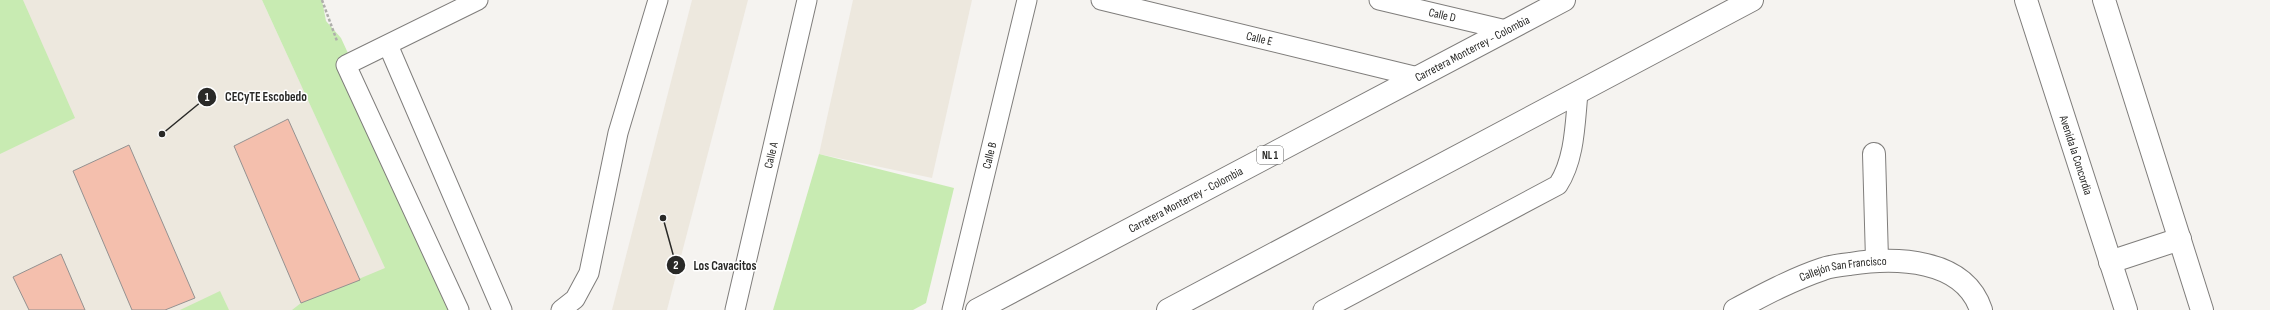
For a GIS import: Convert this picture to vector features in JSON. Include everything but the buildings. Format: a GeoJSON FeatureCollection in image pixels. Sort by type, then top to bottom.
{"type":"FeatureCollection","features":[{"type":"Feature","properties":{"kind":"main road","name":"Carretera Monterrey - Colombia"},"geometry":{"type":"LineString","coordinates":[[977,310],[1564,0]]}},
{"type":"Feature","properties":{"kind":"main road"},"geometry":{"type":"LineString","coordinates":[[1168,310],[1752,0]]}},
{"type":"Feature","properties":{"kind":"main road","name":"Avenida la Concordia"},"geometry":{"type":"LineString","coordinates":[[2026,0],[2126,310]]}},
{"type":"Feature","properties":{"kind":"main road"},"geometry":{"type":"LineString","coordinates":[[2106,1],[2202,310]]}},
{"type":"Feature","properties":{"kind":"main road"},"geometry":{"type":"LineString","coordinates":[[1874,154],[1877,260]]}},
{"type":"Feature","properties":{"kind":"main road"},"geometry":{"type":"LineString","coordinates":[[2110,262],[2180,239]]}},
{"type":"Feature","properties":{"kind":"main road","name":"Callejón San Francisco"},"geometry":{"type":"LineString","coordinates":[[1745,308],[1824,268],[1877,260],[1921,263],[1957,276],[1971,290],[1981,310]]}},
{"type":"Feature","properties":{"kind":"lane"},"geometry":{"type":"LineString","coordinates":[[459,310],[346,65],[478,0]]}},
{"type":"Feature","properties":{"kind":"lane"},"geometry":{"type":"LineString","coordinates":[[561,310],[575,299],[589,273],[618,133],[658,0]]}},
{"type":"Feature","properties":{"kind":"lane","name":"Calle A"},"geometry":{"type":"LineString","coordinates":[[735,310],[807,0]]}},
{"type":"Feature","properties":{"kind":"lane","name":"Calle B"},"geometry":{"type":"LineString","coordinates":[[952,310],[1027,0]]}},
{"type":"Feature","properties":{"kind":"lane","name":"Calle E"},"geometry":{"type":"LineString","coordinates":[[1101,0],[1418,77]]}},
{"type":"Feature","properties":{"kind":"lane","name":"Calle D"},"geometry":{"type":"LineString","coordinates":[[1379,0],[1506,30]]}},
{"type":"Feature","properties":{"kind":"lane"},"geometry":{"type":"LineString","coordinates":[[388,45],[502,310]]}},
{"type":"Feature","properties":{"kind":"lane"},"geometry":{"type":"LineString","coordinates":[[1322,310],[1558,185],[1563,176],[1573,139],[1578,92]]}},
{"type":"Feature","properties":{"kind":"path"},"geometry":{"type":"LineString","coordinates":[[322,0],[346,65]]}},
{"type":"Feature","properties":{"kind":"shaded area"},"geometry":{"type":"Polygon","coordinates":[[[0,0],[262,0],[405,310],[0,310],[0,0]]]}},
{"type":"Feature","properties":{"kind":"shaded area"},"geometry":{"type":"Polygon","coordinates":[[[692,0],[748,0],[667,310],[612,310],[692,0]]]}},
{"type":"Feature","properties":{"kind":"shaded area"},"geometry":{"type":"Polygon","coordinates":[[[853,0],[972,0],[932,178],[819,154],[853,0]]]}},
{"type":"Feature","properties":{"kind":"green space"},"geometry":{"type":"Polygon","coordinates":[[[0,0],[23,0],[75,118],[0,154],[0,0]]]}},
{"type":"Feature","properties":{"kind":"green space"},"geometry":{"type":"Polygon","coordinates":[[[262,0],[322,0],[326,21],[341,38],[466,310],[292,310],[301,303],[385,268],[262,0]]]}},
{"type":"Feature","properties":{"kind":"green space"},"geometry":{"type":"Polygon","coordinates":[[[819,154],[954,188],[926,303],[913,310],[773,310],[819,154]]]}},
{"type":"Feature","properties":{"kind":"green space"},"geometry":{"type":"Polygon","coordinates":[[[220,291],[229,310],[180,310],[220,291]]]}},
{"type":"Feature","properties":{"kind":"place","name":"CECyTE Escobedo"},"geometry":{"type":"Point","coordinates":[162,134]}},
{"type":"Feature","properties":{"kind":"place","name":"Los Cavacitos"},"geometry":{"type":"Point","coordinates":[663,218]}}]}
